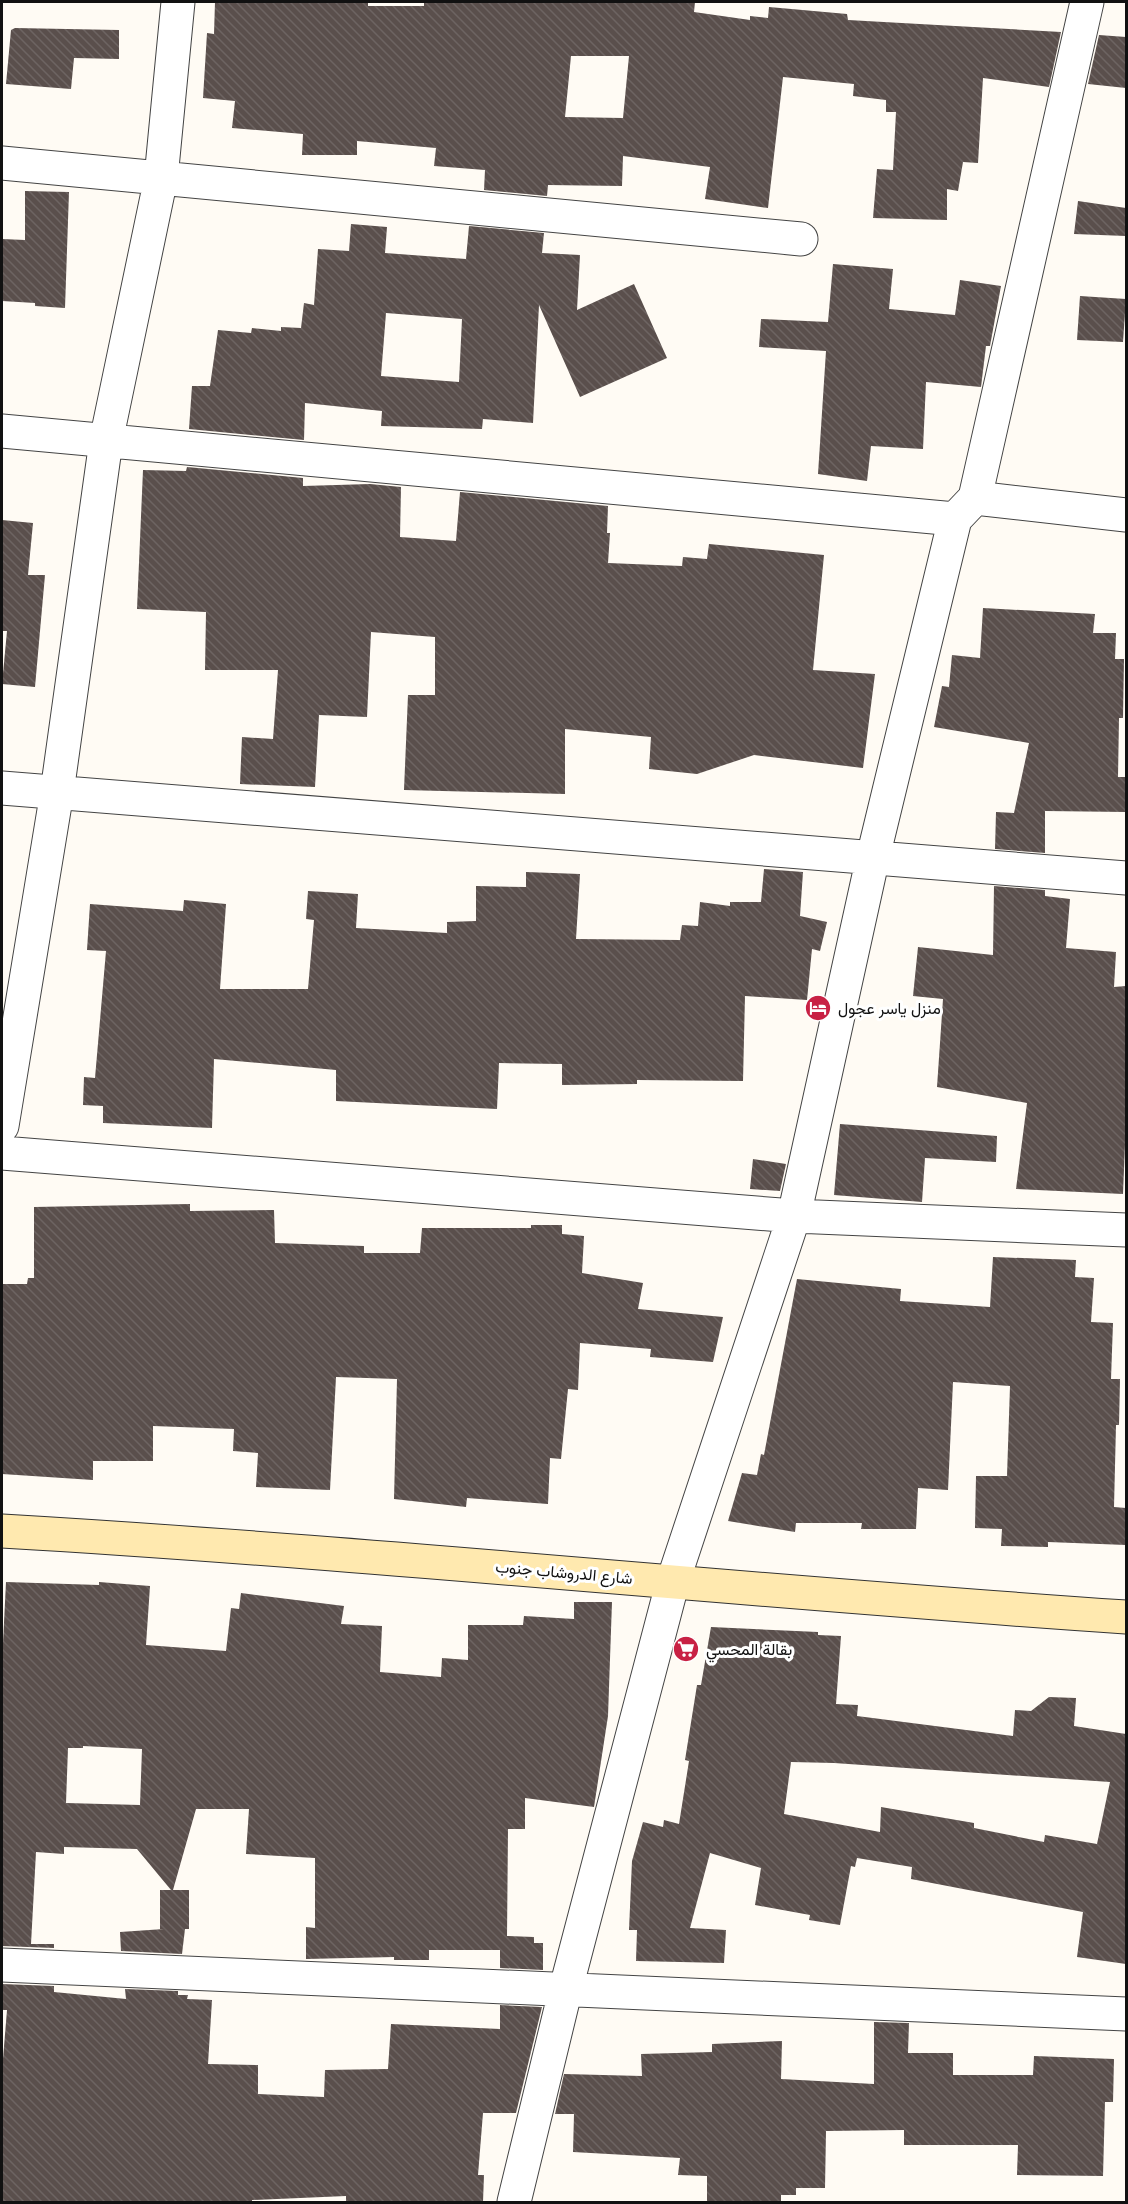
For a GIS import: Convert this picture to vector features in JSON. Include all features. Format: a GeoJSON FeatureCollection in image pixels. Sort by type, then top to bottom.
{"type":"FeatureCollection","features":[{"type":"Feature","properties":{"kind":"street"},"geometry":{"type":"LineString","coordinates":[[2,1126],[57,792],[106,441],[161,178],[178,2]]}},
{"type":"Feature","properties":{"kind":"street"},"geometry":{"type":"LineString","coordinates":[[514,2202],[566,1988],[673,1581],[794,1216],[873,857],[965,508],[1087,2]]}},
{"type":"Feature","properties":{"kind":"street"},"geometry":{"type":"LineString","coordinates":[[2,163],[801,240]]}},
{"type":"Feature","properties":{"kind":"street"},"geometry":{"type":"LineString","coordinates":[[2,430],[106,441],[965,508],[1126,515]]}},
{"type":"Feature","properties":{"kind":"street"},"geometry":{"type":"LineString","coordinates":[[2,788],[1126,878]]}},
{"type":"Feature","properties":{"kind":"street"},"geometry":{"type":"LineString","coordinates":[[2,1154],[794,1216],[1126,1230]]}},
{"type":"Feature","properties":{"kind":"street","name":"شارع الدروشاب جنوب"},"geometry":{"type":"LineString","coordinates":[[2,1531],[169,1541],[673,1581],[875,1600],[1126,1617]]}},
{"type":"Feature","properties":{"kind":"street"},"geometry":{"type":"LineString","coordinates":[[2,1965],[1126,2013]]}},
{"type":"Feature","properties":{"kind":"building"},"geometry":{"type":"Polygon","coordinates":[[[215,2],[368,2],[368,6],[424,6],[424,2],[695,2],[694,12],[750,20],[750,16],[768,18],[769,7],[847,14],[848,20],[1061,32],[1049,87],[983,78],[978,163],[963,162],[958,191],[947,189],[947,220],[873,218],[877,169],[893,170],[896,112],[886,112],[886,100],[853,96],[854,84],[783,77],[768,208],[705,199],[710,167],[623,156],[622,186],[548,185],[547,196],[484,190],[485,170],[434,166],[436,148],[357,141],[357,155],[302,155],[303,134],[232,128],[235,101],[203,98],[207,33],[214,34],[215,2]],[[571,56],[565,117],[623,118],[629,56],[571,56]]]}},
{"type":"Feature","properties":{"kind":"building"},"geometry":{"type":"Polygon","coordinates":[[[15,28],[119,30],[119,59],[74,58],[71,89],[6,84],[11,30],[15,28]]]}},
{"type":"Feature","properties":{"kind":"building"},"geometry":{"type":"Polygon","coordinates":[[[1099,35],[1126,37],[1126,88],[1088,84],[1099,35]]]}},
{"type":"Feature","properties":{"kind":"building"},"geometry":{"type":"Polygon","coordinates":[[[25,191],[69,192],[65,308],[2,301],[2,239],[25,240],[25,191]]]}},
{"type":"Feature","properties":{"kind":"building"},"geometry":{"type":"Polygon","coordinates":[[[1078,201],[1126,208],[1126,236],[1074,234],[1078,201]]]}},
{"type":"Feature","properties":{"kind":"building"},"geometry":{"type":"Polygon","coordinates":[[[351,224],[387,227],[385,253],[466,259],[469,226],[544,233],[542,253],[580,255],[577,310],[634,284],[667,358],[580,397],[539,305],[533,423],[483,419],[482,429],[381,426],[382,411],[305,403],[304,440],[189,429],[192,386],[210,386],[218,330],[251,333],[252,328],[281,331],[281,327],[301,328],[304,303],[314,305],[318,249],[349,251],[351,224]],[[386,313],[381,376],[459,382],[462,319],[386,313]]]}},
{"type":"Feature","properties":{"kind":"building"},"geometry":{"type":"Polygon","coordinates":[[[833,264],[893,269],[889,309],[955,315],[960,280],[1001,286],[990,346],[986,346],[981,387],[926,382],[923,449],[871,446],[867,481],[818,474],[826,351],[759,347],[761,319],[828,322],[833,264]]]}},
{"type":"Feature","properties":{"kind":"building"},"geometry":{"type":"Polygon","coordinates":[[[1080,296],[1126,299],[1123,342],[1077,340],[1080,296]]]}},
{"type":"Feature","properties":{"kind":"building"},"geometry":{"type":"Polygon","coordinates":[[[187,467],[303,478],[303,486],[370,484],[401,487],[400,537],[456,541],[460,492],[608,506],[607,533],[610,533],[608,563],[682,566],[683,557],[707,559],[709,544],[824,555],[813,670],[875,674],[863,768],[754,755],[697,774],[649,769],[651,737],[565,729],[565,794],[404,790],[408,695],[435,695],[435,637],[371,632],[367,717],[319,715],[315,787],[240,784],[242,737],[273,739],[278,670],[205,670],[206,612],[137,609],[143,470],[186,471],[187,467]]]}},
{"type":"Feature","properties":{"kind":"building"},"geometry":{"type":"Polygon","coordinates":[[[2,520],[33,523],[28,575],[45,575],[35,687],[2,684],[7,631],[2,631],[2,520]]]}},
{"type":"Feature","properties":{"kind":"building"},"geometry":{"type":"Polygon","coordinates":[[[983,608],[1095,614],[1093,633],[1116,633],[1115,659],[1124,659],[1123,718],[1119,718],[1118,777],[1126,777],[1126,812],[1045,811],[1045,853],[995,849],[996,812],[1014,813],[1029,743],[934,727],[942,686],[949,687],[952,655],[980,658],[983,608]]]}},
{"type":"Feature","properties":{"kind":"building"},"geometry":{"type":"Polygon","coordinates":[[[764,869],[803,872],[800,916],[827,922],[820,951],[812,949],[807,1000],[745,996],[743,1081],[637,1080],[637,1084],[562,1085],[562,1064],[499,1063],[497,1109],[336,1101],[336,1070],[214,1059],[212,1128],[103,1123],[103,1106],[83,1105],[84,1077],[95,1078],[106,951],[87,950],[90,904],[183,911],[184,900],[226,904],[220,989],[308,989],[314,920],[306,919],[308,891],[358,894],[356,928],[447,933],[447,922],[476,921],[476,886],[526,887],[526,872],[580,874],[576,939],[680,940],[682,925],[698,926],[700,902],[730,906],[730,902],[761,902],[764,869]]]}},
{"type":"Feature","properties":{"kind":"building"},"geometry":{"type":"Polygon","coordinates":[[[994,886],[1045,890],[1045,896],[1070,899],[1066,948],[1116,952],[1114,987],[1126,986],[1126,1120],[1123,1194],[1016,1189],[1027,1103],[937,1087],[943,999],[913,996],[918,947],[993,955],[994,886]]]}},
{"type":"Feature","properties":{"kind":"building"},"geometry":{"type":"Polygon","coordinates":[[[840,1124],[997,1136],[996,1162],[925,1158],[922,1202],[834,1195],[840,1124]]]}},
{"type":"Feature","properties":{"kind":"building"},"geometry":{"type":"Polygon","coordinates":[[[753,1159],[786,1164],[780,1191],[750,1189],[753,1159]]]}},
{"type":"Feature","properties":{"kind":"building"},"geometry":{"type":"Polygon","coordinates":[[[190,1204],[190,1211],[274,1210],[275,1243],[364,1246],[364,1253],[420,1253],[422,1228],[531,1228],[531,1225],[562,1225],[562,1234],[584,1236],[582,1273],[643,1283],[638,1309],[723,1317],[713,1362],[650,1357],[651,1349],[580,1343],[578,1390],[568,1389],[561,1459],[550,1458],[548,1504],[467,1498],[466,1507],[394,1499],[397,1379],[336,1377],[330,1490],[256,1487],[258,1453],[233,1451],[234,1429],[153,1426],[153,1461],[93,1461],[93,1480],[2,1474],[2,1284],[27,1284],[28,1278],[34,1278],[34,1207],[190,1204]]]}},
{"type":"Feature","properties":{"kind":"building"},"geometry":{"type":"Polygon","coordinates":[[[993,1257],[1076,1260],[1075,1277],[1094,1278],[1091,1322],[1113,1323],[1111,1379],[1120,1379],[1119,1425],[1116,1425],[1114,1507],[1126,1508],[1126,1545],[1048,1542],[1048,1547],[1001,1546],[1002,1529],[975,1528],[976,1476],[1007,1476],[1010,1386],[953,1382],[948,1490],[918,1488],[916,1529],[861,1529],[862,1523],[796,1523],[795,1532],[728,1521],[742,1473],[757,1475],[761,1454],[764,1455],[797,1279],[901,1289],[900,1301],[990,1307],[993,1257]]]}},
{"type":"Feature","properties":{"kind":"building"},"geometry":{"type":"Polygon","coordinates":[[[6,1582],[99,1585],[99,1582],[150,1586],[146,1645],[226,1651],[231,1608],[239,1609],[241,1593],[344,1606],[341,1624],[382,1626],[380,1672],[441,1677],[442,1658],[468,1660],[468,1625],[523,1625],[524,1616],[574,1619],[574,1602],[612,1602],[608,1716],[594,1807],[525,1798],[525,1829],[508,1829],[507,1936],[534,1937],[534,1943],[543,1943],[543,1970],[500,1968],[500,1950],[429,1950],[429,1960],[394,1960],[394,1957],[306,1959],[306,1927],[315,1928],[315,1858],[246,1854],[249,1809],[196,1809],[173,1890],[189,1890],[189,1929],[185,1929],[182,1954],[121,1951],[120,1932],[164,1929],[160,1929],[160,1890],[171,1890],[137,1849],[64,1847],[64,1854],[36,1852],[31,1944],[54,1944],[54,1948],[2,1946],[2,1663],[6,1582]],[[83,1746],[83,1748],[68,1748],[66,1803],[140,1805],[142,1749],[83,1746]]]}},
{"type":"Feature","properties":{"kind":"building"},"geometry":{"type":"Polygon","coordinates":[[[711,1627],[818,1632],[818,1635],[841,1636],[836,1704],[858,1705],[857,1716],[1013,1736],[1015,1710],[1031,1711],[1049,1697],[1076,1698],[1074,1726],[1126,1734],[1126,1964],[1077,1957],[1083,1912],[911,1879],[912,1867],[857,1858],[855,1867],[851,1866],[840,1925],[809,1920],[810,1915],[755,1905],[761,1868],[710,1853],[690,1928],[726,1930],[724,1963],[636,1961],[637,1930],[629,1930],[632,1861],[643,1822],[663,1827],[664,1820],[679,1824],[689,1761],[685,1760],[697,1685],[701,1685],[711,1627]],[[791,1762],[784,1814],[880,1832],[881,1807],[974,1823],[974,1828],[1044,1842],[1045,1835],[1097,1844],[1110,1782],[791,1762]]]}},
{"type":"Feature","properties":{"kind":"building"},"geometry":{"type":"Polygon","coordinates":[[[2,1984],[54,1986],[54,1992],[126,1999],[125,1989],[178,1991],[178,1995],[188,1995],[187,1999],[212,2000],[208,2064],[258,2065],[258,2094],[324,2097],[325,2070],[388,2069],[391,2024],[500,2029],[500,2005],[542,2007],[516,2113],[483,2113],[478,2175],[484,2175],[483,2202],[346,2202],[346,2196],[252,2200],[252,2202],[2,2202],[2,2071],[7,2010],[2,2010],[2,1984]]]}},
{"type":"Feature","properties":{"kind":"building"},"geometry":{"type":"Polygon","coordinates":[[[874,2022],[909,2023],[908,2053],[953,2053],[953,2075],[1033,2075],[1034,2056],[1114,2059],[1113,2102],[1105,2102],[1103,2176],[1017,2175],[1018,2145],[904,2145],[904,2130],[826,2131],[825,2188],[796,2188],[796,2195],[781,2195],[781,2202],[707,2202],[707,2176],[678,2175],[680,2158],[573,2152],[574,2114],[555,2114],[564,2074],[642,2076],[641,2054],[712,2052],[712,2044],[782,2041],[781,2079],[874,2084],[874,2022]]]}},
{"type":"Feature","properties":{"kind":"place","name":"منزل ياسر عجول"},"geometry":{"type":"Point","coordinates":[818,1008]}},
{"type":"Feature","properties":{"kind":"place","name":"بقالة المحسي"},"geometry":{"type":"Point","coordinates":[686,1649]}}]}
